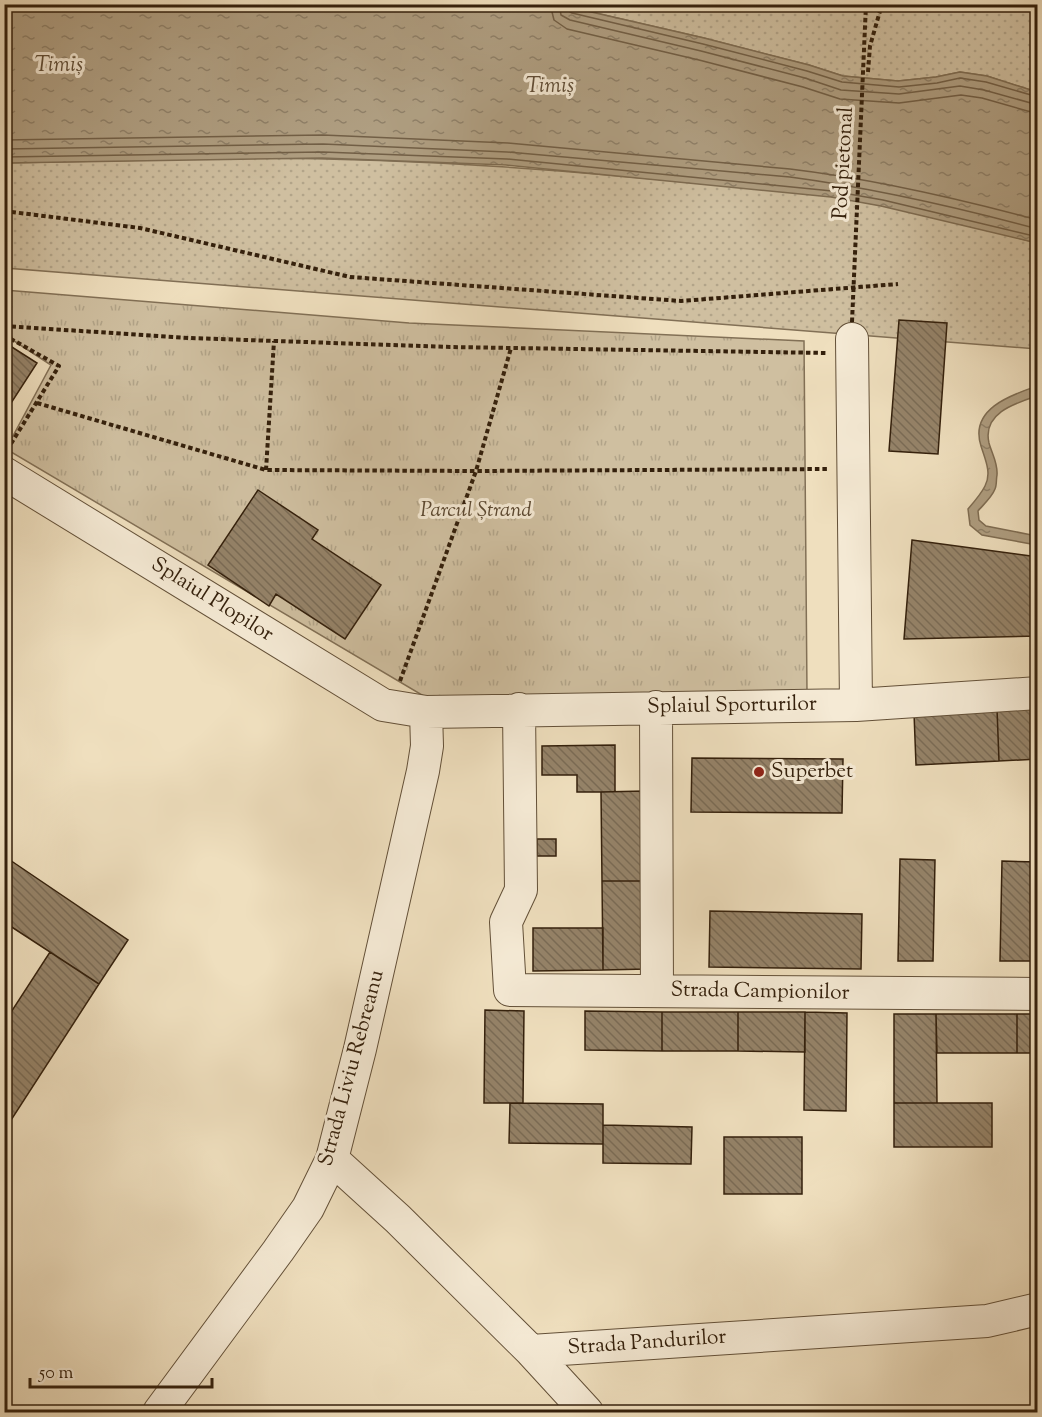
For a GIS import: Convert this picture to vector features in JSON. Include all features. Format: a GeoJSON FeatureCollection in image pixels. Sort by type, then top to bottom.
{"type":"FeatureCollection","features":[{"type":"Feature","properties":{"kind":"street"},"geometry":{"type":"LineString","coordinates":[[852,338],[856,705]]}},
{"type":"Feature","properties":{"kind":"street","name":"Splaiul Plopilor"},"geometry":{"type":"LineString","coordinates":[[4,473],[383,705],[426,712]]}},
{"type":"Feature","properties":{"kind":"street","name":"Splaiul Sporturilor"},"geometry":{"type":"LineString","coordinates":[[426,712],[856,705],[1038,693]]}},
{"type":"Feature","properties":{"kind":"street","name":"Strada Campionilor"},"geometry":{"type":"LineString","coordinates":[[656,708],[657,990],[1038,994]]}},
{"type":"Feature","properties":{"kind":"street"},"geometry":{"type":"LineString","coordinates":[[519,710],[520,890],[506,922],[510,990],[657,990]]}},
{"type":"Feature","properties":{"kind":"street","name":"Strada Liviu Rebreanu"},"geometry":{"type":"LineString","coordinates":[[159,1413],[308,1208],[332,1159],[360,1049],[423,771],[427,746],[426,712]]}},
{"type":"Feature","properties":{"kind":"street"},"geometry":{"type":"LineString","coordinates":[[332,1159],[398,1219],[531,1351],[587,1413]]}},
{"type":"Feature","properties":{"kind":"street","name":"Strada Pandurilor"},"geometry":{"type":"LineString","coordinates":[[531,1351],[987,1321],[1038,1309]]}},
{"type":"Feature","properties":{"kind":"path","name":"Pod pietonal"},"geometry":{"type":"LineString","coordinates":[[852,338],[866,4]]}},
{"type":"Feature","properties":{"kind":"path"},"geometry":{"type":"LineString","coordinates":[[868,72],[870,46],[882,4]]}},
{"type":"Feature","properties":{"kind":"path"},"geometry":{"type":"LineString","coordinates":[[4,211],[140,228],[350,277],[681,301],[898,284]]}},
{"type":"Feature","properties":{"kind":"path"},"geometry":{"type":"LineString","coordinates":[[4,326],[156,336],[511,348],[852,338]]}},
{"type":"Feature","properties":{"kind":"path"},"geometry":{"type":"LineString","coordinates":[[4,335],[60,366],[4,453]]}},
{"type":"Feature","properties":{"kind":"path"},"geometry":{"type":"LineString","coordinates":[[266,470],[273,341]]}},
{"type":"Feature","properties":{"kind":"path"},"geometry":{"type":"LineString","coordinates":[[399,684],[476,471],[511,348]]}},
{"type":"Feature","properties":{"kind":"path"},"geometry":{"type":"LineString","coordinates":[[37,403],[266,470],[853,469]]}},
{"type":"Feature","properties":{"kind":"green space"},"geometry":{"type":"Polygon","coordinates":[[[561,5],[1037,5],[1037,92],[987,76],[960,72],[898,81],[843,76],[704,38],[561,5]]]}},
{"type":"Feature","properties":{"kind":"green space"},"geometry":{"type":"Polygon","coordinates":[[[245,158],[342,159],[486,166],[755,188],[855,200],[960,223],[1037,243],[1037,349],[5,268],[5,163],[245,158]]]}},
{"type":"Feature","properties":{"kind":"green space","name":"Parcul Ștrand"},"geometry":{"type":"Polygon","coordinates":[[[4,290],[409,323],[804,341],[807,693],[427,698],[6,449],[51,365],[5,335],[4,290]]]}},
{"type":"Feature","properties":{"kind":"water","name":"Timiș"},"geometry":{"type":"Polygon","coordinates":[[[5,4],[561,5],[704,38],[843,76],[898,81],[960,72],[987,76],[1037,92],[1037,243],[881,206],[831,197],[506,165],[322,158],[5,163],[5,4]]]}},
{"type":"Feature","properties":{"kind":"water"},"geometry":{"type":"Polygon","coordinates":[[[1037,386],[1037,396],[1002,411],[991,424],[988,433],[997,466],[996,486],[992,495],[978,511],[979,520],[986,526],[1037,536],[1037,545],[982,535],[970,525],[968,509],[983,489],[988,476],[979,433],[981,422],[987,413],[1005,399],[1037,386]]]}},
{"type":"Feature","properties":{"kind":"building"},"geometry":{"type":"Polygon","coordinates":[[[899,320],[947,323],[938,454],[889,451],[899,320]]]}},
{"type":"Feature","properties":{"kind":"building"},"geometry":{"type":"Polygon","coordinates":[[[4,342],[37,363],[4,414],[4,342]]]}},
{"type":"Feature","properties":{"kind":"building"},"geometry":{"type":"Polygon","coordinates":[[[258,490],[318,530],[312,539],[381,585],[345,639],[276,594],[269,606],[208,565],[258,490]]]}},
{"type":"Feature","properties":{"kind":"building"},"geometry":{"type":"Polygon","coordinates":[[[912,540],[1038,557],[1038,636],[904,639],[912,540]]]}},
{"type":"Feature","properties":{"kind":"building"},"geometry":{"type":"Polygon","coordinates":[[[1038,707],[1038,759],[999,761],[997,709],[1038,707]]]}},
{"type":"Feature","properties":{"kind":"building"},"geometry":{"type":"Polygon","coordinates":[[[997,709],[999,761],[916,765],[914,713],[997,709]]]}},
{"type":"Feature","properties":{"kind":"building"},"geometry":{"type":"Polygon","coordinates":[[[615,745],[615,792],[577,792],[577,775],[542,775],[542,746],[615,745]]]}},
{"type":"Feature","properties":{"kind":"building"},"geometry":{"type":"Polygon","coordinates":[[[692,758],[843,759],[842,813],[691,812],[692,758]]]}},
{"type":"Feature","properties":{"kind":"building"},"geometry":{"type":"Polygon","coordinates":[[[644,791],[645,881],[602,881],[601,792],[644,791]]]}},
{"type":"Feature","properties":{"kind":"building"},"geometry":{"type":"Polygon","coordinates":[[[537,839],[556,839],[556,856],[537,856],[537,839]]]}},
{"type":"Feature","properties":{"kind":"building"},"geometry":{"type":"Polygon","coordinates":[[[4,856],[128,940],[99,984],[4,922],[4,856]]]}},
{"type":"Feature","properties":{"kind":"building"},"geometry":{"type":"Polygon","coordinates":[[[900,859],[935,860],[933,961],[898,961],[900,859]]]}},
{"type":"Feature","properties":{"kind":"building"},"geometry":{"type":"Polygon","coordinates":[[[1002,861],[1038,862],[1036,961],[1000,961],[1002,861]]]}},
{"type":"Feature","properties":{"kind":"building"},"geometry":{"type":"Polygon","coordinates":[[[602,881],[645,881],[647,969],[603,970],[602,881]]]}},
{"type":"Feature","properties":{"kind":"building"},"geometry":{"type":"Polygon","coordinates":[[[710,911],[862,914],[861,969],[709,967],[710,911]]]}},
{"type":"Feature","properties":{"kind":"building"},"geometry":{"type":"Polygon","coordinates":[[[533,928],[603,928],[603,970],[533,971],[533,928]]]}},
{"type":"Feature","properties":{"kind":"building"},"geometry":{"type":"Polygon","coordinates":[[[50,952],[99,984],[4,1131],[4,1023],[50,952]]]}},
{"type":"Feature","properties":{"kind":"building"},"geometry":{"type":"Polygon","coordinates":[[[485,1010],[524,1011],[523,1103],[484,1103],[485,1010]]]}},
{"type":"Feature","properties":{"kind":"building"},"geometry":{"type":"Polygon","coordinates":[[[585,1011],[662,1012],[662,1051],[585,1050],[585,1011]]]}},
{"type":"Feature","properties":{"kind":"building"},"geometry":{"type":"Polygon","coordinates":[[[662,1012],[738,1012],[738,1051],[662,1051],[662,1012]]]}},
{"type":"Feature","properties":{"kind":"building"},"geometry":{"type":"Polygon","coordinates":[[[738,1012],[805,1012],[805,1052],[738,1051],[738,1012]]]}},
{"type":"Feature","properties":{"kind":"building"},"geometry":{"type":"Polygon","coordinates":[[[805,1012],[847,1013],[846,1111],[804,1110],[805,1012]]]}},
{"type":"Feature","properties":{"kind":"building"},"geometry":{"type":"Polygon","coordinates":[[[894,1014],[936,1014],[937,1103],[894,1103],[894,1014]]]}},
{"type":"Feature","properties":{"kind":"building"},"geometry":{"type":"Polygon","coordinates":[[[936,1014],[1017,1014],[1017,1053],[937,1053],[936,1014]]]}},
{"type":"Feature","properties":{"kind":"building"},"geometry":{"type":"Polygon","coordinates":[[[1017,1014],[1038,1014],[1038,1053],[1017,1053],[1017,1014]]]}},
{"type":"Feature","properties":{"kind":"building"},"geometry":{"type":"Polygon","coordinates":[[[510,1103],[603,1104],[603,1144],[509,1143],[510,1103]]]}},
{"type":"Feature","properties":{"kind":"building"},"geometry":{"type":"Polygon","coordinates":[[[894,1103],[992,1103],[992,1147],[894,1147],[894,1103]]]}},
{"type":"Feature","properties":{"kind":"building"},"geometry":{"type":"Polygon","coordinates":[[[603,1125],[692,1127],[691,1164],[603,1163],[603,1125]]]}},
{"type":"Feature","properties":{"kind":"building"},"geometry":{"type":"Polygon","coordinates":[[[724,1137],[802,1137],[802,1194],[724,1194],[724,1137]]]}},
{"type":"Feature","properties":{"kind":"place","name":"Superbet"},"geometry":{"type":"Point","coordinates":[759,772]}}]}
